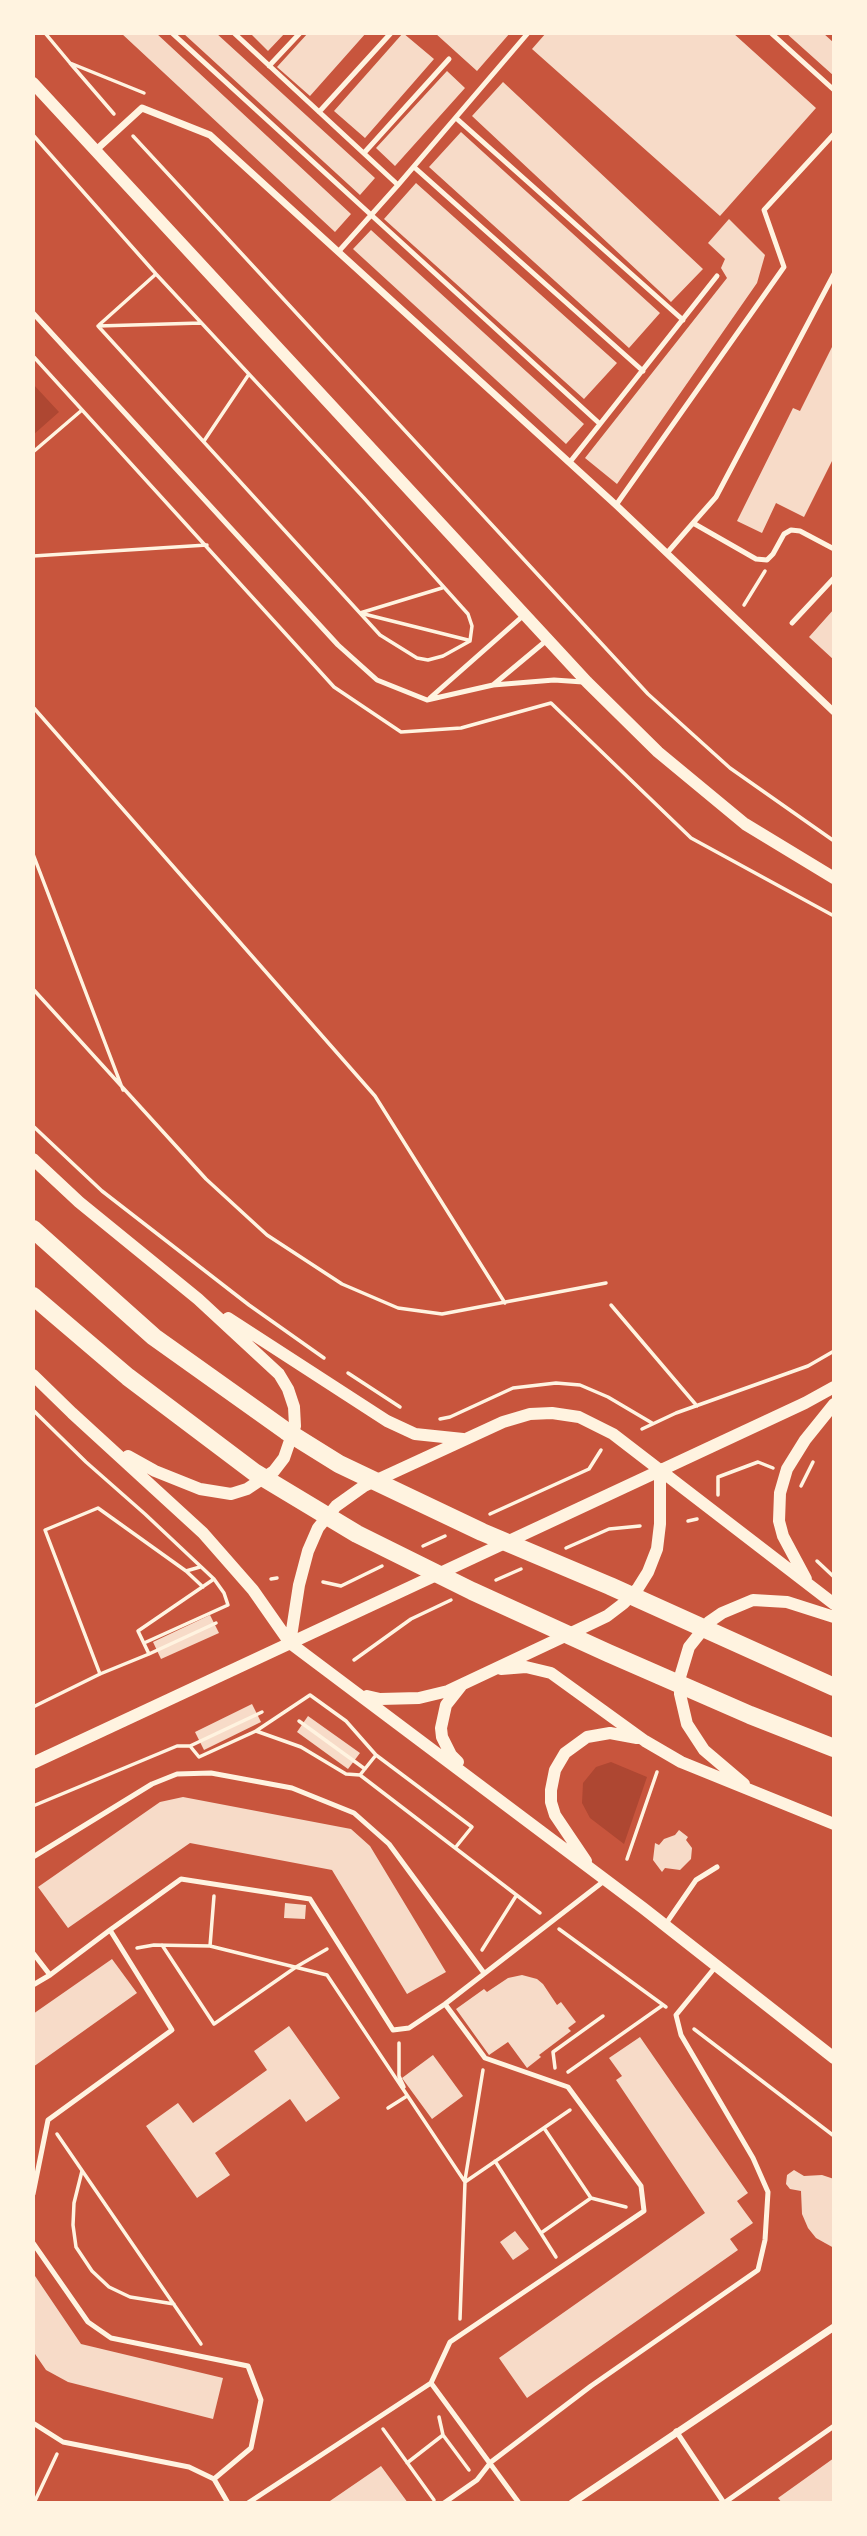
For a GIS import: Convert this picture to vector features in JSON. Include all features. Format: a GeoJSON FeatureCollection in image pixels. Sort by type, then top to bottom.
{"type":"FeatureCollection","features":[{"type":"Feature","properties":{"kind":"highway"},"geometry":{"type":"LineString","coordinates":[[33,1229],[154,1337],[286,1431],[339,1464],[482,1532],[610,1586],[834,1688]]}},
{"type":"Feature","properties":{"kind":"highway"},"geometry":{"type":"LineString","coordinates":[[33,1296],[128,1377],[254,1472],[357,1534],[472,1591],[608,1653],[750,1715],[834,1748]]}},
{"type":"Feature","properties":{"kind":"street"},"geometry":{"type":"LineString","coordinates":[[33,83],[587,682],[658,752],[745,824],[834,878]]}},
{"type":"Feature","properties":{"kind":"street"},"geometry":{"type":"LineString","coordinates":[[95,151],[142,108],[210,135],[570,462],[834,712]]}},
{"type":"Feature","properties":{"kind":"street"},"geometry":{"type":"LineString","coordinates":[[33,1159],[79,1202],[198,1299],[279,1374],[294,1407],[295,1426],[284,1458],[261,1482],[231,1494],[214,1493],[155,1471],[106,1444]]}},
{"type":"Feature","properties":{"kind":"street"},"geometry":{"type":"LineString","coordinates":[[198,1299],[387,1421],[415,1434],[463,1439]]}},
{"type":"Feature","properties":{"kind":"street"},"geometry":{"type":"LineString","coordinates":[[33,1375],[179,1509],[228,1560],[290,1643],[665,1925],[834,2059]]}},
{"type":"Feature","properties":{"kind":"street"},"geometry":{"type":"LineString","coordinates":[[33,1763],[805,1403],[834,1387]]}},
{"type":"Feature","properties":{"kind":"street"},"geometry":{"type":"LineString","coordinates":[[809,1585],[783,1536],[779,1521],[780,1493],[787,1469],[805,1440],[834,1405]]}},
{"type":"Feature","properties":{"kind":"street"},"geometry":{"type":"LineString","coordinates":[[290,1643],[299,1585],[308,1551],[318,1528],[336,1506],[364,1486],[463,1439],[530,1414],[552,1413],[579,1417],[604,1429],[834,1604]]}},
{"type":"Feature","properties":{"kind":"street"},"geometry":{"type":"LineString","coordinates":[[361,1695],[380,1699],[419,1698],[448,1691],[607,1616],[638,1588],[648,1572],[657,1546],[660,1524],[660,1469]]}},
{"type":"Feature","properties":{"kind":"street"},"geometry":{"type":"LineString","coordinates":[[758,1795],[704,1750],[687,1724],[680,1694],[680,1677],[689,1647],[709,1622],[722,1613],[753,1600],[787,1602],[834,1617]]}},
{"type":"Feature","properties":{"kind":"street"},"geometry":{"type":"LineString","coordinates":[[491,1670],[526,1667],[551,1673],[645,1741],[681,1762],[834,1824]]}},
{"type":"Feature","properties":{"kind":"street"},"geometry":{"type":"LineString","coordinates":[[461,1684],[446,1705],[441,1728],[451,1755],[477,1782]]}},
{"type":"Feature","properties":{"kind":"street"},"geometry":{"type":"LineString","coordinates":[[592,1870],[555,1815],[551,1790],[555,1770],[565,1754],[587,1737],[599,1734],[627,1735],[645,1741]]}},
{"type":"Feature","properties":{"kind":"street"},"geometry":{"type":"LineString","coordinates":[[572,2503],[834,2327]]}},
{"type":"Feature","properties":{"kind":"lane"},"geometry":{"type":"LineString","coordinates":[[172,33],[600,425]]}},
{"type":"Feature","properties":{"kind":"lane"},"geometry":{"type":"LineString","coordinates":[[234,33],[398,185]]}},
{"type":"Feature","properties":{"kind":"lane"},"geometry":{"type":"LineString","coordinates":[[241,40],[246,33]]}},
{"type":"Feature","properties":{"kind":"lane"},"geometry":{"type":"LineString","coordinates":[[269,66],[300,33]]}},
{"type":"Feature","properties":{"kind":"lane"},"geometry":{"type":"LineString","coordinates":[[319,112],[391,33]]}},
{"type":"Feature","properties":{"kind":"lane"},"geometry":{"type":"LineString","coordinates":[[339,251],[528,33]]}},
{"type":"Feature","properties":{"kind":"lane"},"geometry":{"type":"LineString","coordinates":[[771,33],[834,90]]}},
{"type":"Feature","properties":{"kind":"lane"},"geometry":{"type":"LineString","coordinates":[[364,153],[449,58]]}},
{"type":"Feature","properties":{"kind":"lane"},"geometry":{"type":"LineString","coordinates":[[456,118],[683,320]]}},
{"type":"Feature","properties":{"kind":"lane"},"geometry":{"type":"LineString","coordinates":[[616,505],[784,267],[764,210],[834,134]]}},
{"type":"Feature","properties":{"kind":"lane"},"geometry":{"type":"LineString","coordinates":[[414,167],[643,371]]}},
{"type":"Feature","properties":{"kind":"lane"},"geometry":{"type":"LineString","coordinates":[[667,553],[716,497],[834,274]]}},
{"type":"Feature","properties":{"kind":"lane"},"geometry":{"type":"LineString","coordinates":[[570,462],[717,276]]}},
{"type":"Feature","properties":{"kind":"lane"},"geometry":{"type":"LineString","coordinates":[[33,313],[338,645],[377,680],[427,700],[493,685],[554,680],[587,682]]}},
{"type":"Feature","properties":{"kind":"lane"},"geometry":{"type":"LineString","coordinates":[[693,523],[756,559],[767,560],[785,534],[791,530],[800,531],[834,549]]}},
{"type":"Feature","properties":{"kind":"lane"},"geometry":{"type":"LineString","coordinates":[[792,623],[834,578]]}},
{"type":"Feature","properties":{"kind":"lane"},"geometry":{"type":"LineString","coordinates":[[427,700],[524,615]]}},
{"type":"Feature","properties":{"kind":"lane"},"geometry":{"type":"LineString","coordinates":[[493,685],[547,640]]}},
{"type":"Feature","properties":{"kind":"lane"},"geometry":{"type":"LineString","coordinates":[[33,1857],[152,1784],[177,1774],[211,1773],[292,1788],[354,1813],[389,1844],[484,1973]]}},
{"type":"Feature","properties":{"kind":"lane"},"geometry":{"type":"LineString","coordinates":[[665,1925],[696,1880],[717,1867]]}},
{"type":"Feature","properties":{"kind":"lane"},"geometry":{"type":"LineString","coordinates":[[33,1985],[181,1879],[310,1899],[393,2030],[409,2028],[446,2004],[605,1880]]}},
{"type":"Feature","properties":{"kind":"lane"},"geometry":{"type":"LineString","coordinates":[[33,2194],[48,2120],[172,2030],[110,1930]]}},
{"type":"Feature","properties":{"kind":"lane"},"geometry":{"type":"LineString","coordinates":[[33,1953],[50,1975]]}},
{"type":"Feature","properties":{"kind":"lane"},"geometry":{"type":"LineString","coordinates":[[444,2503],[477,2480],[491,2462],[591,2386],[758,2270],[765,2240],[768,2192],[753,2158],[681,2035],[676,2015],[716,1965]]}},
{"type":"Feature","properties":{"kind":"lane"},"geometry":{"type":"LineString","coordinates":[[248,2503],[431,2382],[450,2342],[644,2211],[640,2186],[568,2087],[485,2058],[446,2004]]}},
{"type":"Feature","properties":{"kind":"lane"},"geometry":{"type":"LineString","coordinates":[[33,2243],[88,2322],[111,2338],[248,2366],[261,2400],[251,2448],[214,2479]]}},
{"type":"Feature","properties":{"kind":"lane"},"geometry":{"type":"LineString","coordinates":[[431,2382],[519,2503]]}},
{"type":"Feature","properties":{"kind":"lane"},"geometry":{"type":"LineString","coordinates":[[33,2423],[63,2442],[188,2466],[214,2479],[228,2503]]}},
{"type":"Feature","properties":{"kind":"lane"},"geometry":{"type":"LineString","coordinates":[[677,2431],[724,2503],[834,2426]]}},
{"type":"Feature","properties":{"kind":"path"},"geometry":{"type":"LineString","coordinates":[[70,62],[123,125],[648,694],[730,768],[834,841]]}},
{"type":"Feature","properties":{"kind":"path"},"geometry":{"type":"LineString","coordinates":[[33,135],[156,274],[468,614],[472,626],[470,641]]}},
{"type":"Feature","properties":{"kind":"path"},"geometry":{"type":"LineString","coordinates":[[98,326],[156,274]]}},
{"type":"Feature","properties":{"kind":"path"},"geometry":{"type":"LineString","coordinates":[[98,326],[201,323]]}},
{"type":"Feature","properties":{"kind":"path"},"geometry":{"type":"LineString","coordinates":[[98,326],[380,635],[417,658],[428,660],[443,656],[470,641]]}},
{"type":"Feature","properties":{"kind":"path"},"geometry":{"type":"LineString","coordinates":[[33,356],[207,544],[36,556],[33,550]]}},
{"type":"Feature","properties":{"kind":"path"},"geometry":{"type":"LineString","coordinates":[[204,441],[249,374]]}},
{"type":"Feature","properties":{"kind":"path"},"geometry":{"type":"LineString","coordinates":[[33,452],[82,410]]}},
{"type":"Feature","properties":{"kind":"path"},"geometry":{"type":"LineString","coordinates":[[744,605],[765,572],[767,560]]}},
{"type":"Feature","properties":{"kind":"path"},"geometry":{"type":"LineString","coordinates":[[360,613],[442,588]]}},
{"type":"Feature","properties":{"kind":"path"},"geometry":{"type":"LineString","coordinates":[[360,613],[470,641]]}},
{"type":"Feature","properties":{"kind":"path"},"geometry":{"type":"LineString","coordinates":[[551,703],[691,838],[834,916]]}},
{"type":"Feature","properties":{"kind":"path"},"geometry":{"type":"LineString","coordinates":[[33,707],[375,1096],[505,1303]]}},
{"type":"Feature","properties":{"kind":"path"},"geometry":{"type":"LineString","coordinates":[[33,854],[124,1092]]}},
{"type":"Feature","properties":{"kind":"path"},"geometry":{"type":"LineString","coordinates":[[33,989],[206,1179],[267,1235],[342,1284],[398,1308],[442,1314],[606,1283]]}},
{"type":"Feature","properties":{"kind":"path"},"geometry":{"type":"LineString","coordinates":[[33,1126],[102,1191],[249,1305],[327,1360]]}},
{"type":"Feature","properties":{"kind":"path"},"geometry":{"type":"LineString","coordinates":[[611,1305],[696,1406]]}},
{"type":"Feature","properties":{"kind":"path"},"geometry":{"type":"LineString","coordinates":[[642,1429],[696,1406],[808,1366],[834,1351]]}},
{"type":"Feature","properties":{"kind":"path"},"geometry":{"type":"LineString","coordinates":[[337,1367],[402,1408]]}},
{"type":"Feature","properties":{"kind":"path"},"geometry":{"type":"LineString","coordinates":[[432,1421],[450,1417],[513,1388],[556,1383],[580,1385],[608,1397],[652,1423]]}},
{"type":"Feature","properties":{"kind":"path"},"geometry":{"type":"LineString","coordinates":[[33,1410],[215,1579],[224,1593],[228,1605],[144,1643]]}},
{"type":"Feature","properties":{"kind":"path"},"geometry":{"type":"LineString","coordinates":[[799,1491],[814,1460]]}},
{"type":"Feature","properties":{"kind":"path"},"geometry":{"type":"LineString","coordinates":[[718,1477],[758,1462],[775,1468]]}},
{"type":"Feature","properties":{"kind":"path"},"geometry":{"type":"LineString","coordinates":[[714,1472],[718,1477],[718,1497]]}},
{"type":"Feature","properties":{"kind":"path"},"geometry":{"type":"LineString","coordinates":[[100,1674],[45,1530],[98,1508],[186,1571],[203,1587]]}},
{"type":"Feature","properties":{"kind":"path"},"geometry":{"type":"LineString","coordinates":[[811,1555],[834,1577]]}},
{"type":"Feature","properties":{"kind":"path"},"geometry":{"type":"LineString","coordinates":[[186,1571],[201,1567]]}},
{"type":"Feature","properties":{"kind":"path"},"geometry":{"type":"LineString","coordinates":[[271,1579],[277,1578]]}},
{"type":"Feature","properties":{"kind":"path"},"geometry":{"type":"LineString","coordinates":[[149,1654],[138,1631],[215,1579]]}},
{"type":"Feature","properties":{"kind":"path"},"geometry":{"type":"LineString","coordinates":[[33,1707],[216,1623]]}},
{"type":"Feature","properties":{"kind":"path"},"geometry":{"type":"LineString","coordinates":[[190,1746],[198,1757],[256,1731],[311,1693],[346,1721],[376,1755],[472,1827],[455,1848]]}},
{"type":"Feature","properties":{"kind":"path"},"geometry":{"type":"LineString","coordinates":[[33,1806],[177,1745],[190,1746],[262,1712]]}},
{"type":"Feature","properties":{"kind":"path"},"geometry":{"type":"LineString","coordinates":[[299,1721],[365,1769]]}},
{"type":"Feature","properties":{"kind":"path"},"geometry":{"type":"LineString","coordinates":[[360,1775],[376,1755]]}},
{"type":"Feature","properties":{"kind":"path"},"geometry":{"type":"LineString","coordinates":[[627,1859],[657,1772]]}},
{"type":"Feature","properties":{"kind":"path"},"geometry":{"type":"LineString","coordinates":[[210,1946],[215,1884]]}},
{"type":"Feature","properties":{"kind":"path"},"geometry":{"type":"LineString","coordinates":[[475,1961],[516,1896]]}},
{"type":"Feature","properties":{"kind":"path"},"geometry":{"type":"LineString","coordinates":[[162,1945],[214,2024],[296,1967],[338,1943]]}},
{"type":"Feature","properties":{"kind":"path"},"geometry":{"type":"LineString","coordinates":[[124,1950],[162,1945],[210,1946],[327,1975],[465,2182]]}},
{"type":"Feature","properties":{"kind":"path"},"geometry":{"type":"LineString","coordinates":[[603,2016],[553,2052],[556,2081],[663,2005]]}},
{"type":"Feature","properties":{"kind":"path"},"geometry":{"type":"LineString","coordinates":[[400,2029],[399,2076],[408,2096]]}},
{"type":"Feature","properties":{"kind":"path"},"geometry":{"type":"LineString","coordinates":[[460,2336],[465,2182],[485,2058]]}},
{"type":"Feature","properties":{"kind":"path"},"geometry":{"type":"LineString","coordinates":[[388,2108],[408,2096]]}},
{"type":"Feature","properties":{"kind":"path"},"geometry":{"type":"LineString","coordinates":[[465,2182],[580,2103]]}},
{"type":"Feature","properties":{"kind":"path"},"geometry":{"type":"LineString","coordinates":[[48,2120],[211,2357]]}},
{"type":"Feature","properties":{"kind":"path"},"geometry":{"type":"LineString","coordinates":[[544,2128],[591,2198],[644,2211]]}},
{"type":"Feature","properties":{"kind":"path"},"geometry":{"type":"LineString","coordinates":[[495,2161],[562,2266]]}},
{"type":"Feature","properties":{"kind":"path"},"geometry":{"type":"LineString","coordinates":[[83,2171],[74,2203],[73,2225],[76,2247],[92,2271],[109,2287],[130,2297],[174,2304]]}},
{"type":"Feature","properties":{"kind":"path"},"geometry":{"type":"LineString","coordinates":[[541,2232],[591,2198]]}},
{"type":"Feature","properties":{"kind":"path"},"geometry":{"type":"LineString","coordinates":[[431,2382],[443,2435],[477,2480]]}},
{"type":"Feature","properties":{"kind":"path"},"geometry":{"type":"LineString","coordinates":[[375,2419],[436,2503]]}},
{"type":"Feature","properties":{"kind":"path"},"geometry":{"type":"LineString","coordinates":[[407,2463],[443,2435]]}},
{"type":"Feature","properties":{"kind":"path"},"geometry":{"type":"LineString","coordinates":[[34,2503],[63,2442]]}},
{"type":"Feature","properties":{"kind":"shaded area"},"geometry":{"type":"Polygon","coordinates":[[[33,384],[59,412],[33,435],[33,384]]]}},
{"type":"Feature","properties":{"kind":"shaded area"},"geometry":{"type":"Polygon","coordinates":[[[611,1762],[647,1777],[624,1844],[590,1818],[582,1803],[583,1783],[596,1767],[611,1762]]]}},
{"type":"Feature","properties":{"kind":"building"},"geometry":{"type":"Polygon","coordinates":[[[121,33],[156,33],[351,214],[335,232],[121,33]]]}},
{"type":"Feature","properties":{"kind":"building"},"geometry":{"type":"Polygon","coordinates":[[[183,33],[216,33],[375,178],[360,195],[183,33]]]}},
{"type":"Feature","properties":{"kind":"building"},"geometry":{"type":"Polygon","coordinates":[[[250,33],[285,33],[268,51],[250,33]]]}},
{"type":"Feature","properties":{"kind":"building"},"geometry":{"type":"Polygon","coordinates":[[[308,33],[366,33],[310,96],[277,67],[308,33]]]}},
{"type":"Feature","properties":{"kind":"building"},"geometry":{"type":"Polygon","coordinates":[[[403,33],[434,59],[365,138],[334,111],[403,33]]]}},
{"type":"Feature","properties":{"kind":"building"},"geometry":{"type":"Polygon","coordinates":[[[435,33],[510,33],[477,71],[435,33]]]}},
{"type":"Feature","properties":{"kind":"building"},"geometry":{"type":"Polygon","coordinates":[[[546,33],[733,33],[816,108],[720,216],[532,49],[546,33]]]}},
{"type":"Feature","properties":{"kind":"building"},"geometry":{"type":"Polygon","coordinates":[[[786,33],[823,33],[834,43],[834,76],[786,33]]]}},
{"type":"Feature","properties":{"kind":"building"},"geometry":{"type":"Polygon","coordinates":[[[447,71],[465,88],[395,166],[376,148],[447,71]]]}},
{"type":"Feature","properties":{"kind":"building"},"geometry":{"type":"Polygon","coordinates":[[[503,82],[703,269],[671,302],[472,116],[503,82]]]}},
{"type":"Feature","properties":{"kind":"building"},"geometry":{"type":"Polygon","coordinates":[[[461,132],[660,313],[629,348],[429,167],[461,132]]]}},
{"type":"Feature","properties":{"kind":"building"},"geometry":{"type":"Polygon","coordinates":[[[416,183],[617,363],[584,399],[384,219],[416,183]]]}},
{"type":"Feature","properties":{"kind":"building"},"geometry":{"type":"Polygon","coordinates":[[[729,219],[765,255],[757,283],[617,484],[585,458],[727,278],[721,268],[725,259],[708,243],[729,219]]]}},
{"type":"Feature","properties":{"kind":"building"},"geometry":{"type":"Polygon","coordinates":[[[371,230],[584,424],[566,444],[353,249],[371,230]]]}},
{"type":"Feature","properties":{"kind":"building"},"geometry":{"type":"Polygon","coordinates":[[[834,343],[834,457],[804,517],[776,503],[762,533],[737,521],[793,408],[800,411],[834,343]]]}},
{"type":"Feature","properties":{"kind":"building"},"geometry":{"type":"Polygon","coordinates":[[[834,609],[834,660],[809,637],[834,609]]]}},
{"type":"Feature","properties":{"kind":"building"},"geometry":{"type":"Polygon","coordinates":[[[210,1615],[219,1633],[161,1659],[153,1642],[210,1615]]]}},
{"type":"Feature","properties":{"kind":"building"},"geometry":{"type":"Polygon","coordinates":[[[252,1704],[261,1722],[204,1750],[195,1732],[252,1704]]]}},
{"type":"Feature","properties":{"kind":"building"},"geometry":{"type":"Polygon","coordinates":[[[308,1716],[360,1753],[348,1769],[297,1732],[308,1716]]]}},
{"type":"Feature","properties":{"kind":"building"},"geometry":{"type":"Polygon","coordinates":[[[183,1797],[351,1829],[370,1846],[446,1972],[407,1994],[332,1870],[190,1843],[68,1928],[38,1887],[160,1802],[183,1797]]]}},
{"type":"Feature","properties":{"kind":"building"},"geometry":{"type":"Polygon","coordinates":[[[679,1830],[688,1837],[686,1840],[692,1848],[691,1859],[680,1870],[665,1868],[662,1872],[653,1860],[655,1843],[659,1845],[679,1830]]]}},
{"type":"Feature","properties":{"kind":"building"},"geometry":{"type":"Polygon","coordinates":[[[285,1903],[306,1905],[305,1919],[284,1918],[285,1903]]]}},
{"type":"Feature","properties":{"kind":"building"},"geometry":{"type":"Polygon","coordinates":[[[112,1959],[137,1993],[33,2067],[33,2014],[112,1959]]]}},
{"type":"Feature","properties":{"kind":"building"},"geometry":{"type":"Polygon","coordinates":[[[522,1975],[537,1979],[543,1984],[557,2005],[561,2002],[576,2022],[568,2028],[571,2031],[539,2055],[541,2057],[527,2068],[508,2042],[489,2055],[456,2009],[484,1989],[487,1992],[508,1978],[522,1975]]]}},
{"type":"Feature","properties":{"kind":"building"},"geometry":{"type":"Polygon","coordinates":[[[289,2026],[340,2098],[306,2122],[290,2099],[215,2153],[230,2175],[197,2198],[146,2126],[178,2103],[193,2123],[267,2070],[254,2051],[289,2026]]]}},
{"type":"Feature","properties":{"kind":"building"},"geometry":{"type":"Polygon","coordinates":[[[640,2037],[748,2193],[737,2201],[753,2223],[730,2239],[738,2250],[527,2398],[499,2358],[705,2213],[616,2080],[622,2076],[609,2058],[640,2037]]]}},
{"type":"Feature","properties":{"kind":"building"},"geometry":{"type":"Polygon","coordinates":[[[433,2055],[463,2096],[432,2119],[402,2078],[433,2055]]]}},
{"type":"Feature","properties":{"kind":"building"},"geometry":{"type":"Polygon","coordinates":[[[794,2170],[804,2176],[822,2175],[834,2179],[834,2248],[816,2238],[808,2228],[802,2214],[801,2191],[790,2189],[786,2184],[787,2175],[794,2170]]]}},
{"type":"Feature","properties":{"kind":"building"},"geometry":{"type":"Polygon","coordinates":[[[515,2231],[529,2249],[513,2260],[500,2242],[515,2231]]]}},
{"type":"Feature","properties":{"kind":"building"},"geometry":{"type":"Polygon","coordinates":[[[33,2273],[81,2344],[223,2378],[213,2419],[68,2382],[46,2370],[33,2351],[33,2273]]]}},
{"type":"Feature","properties":{"kind":"building"},"geometry":{"type":"Polygon","coordinates":[[[834,2458],[834,2503],[782,2503],[778,2498],[834,2458]]]}},
{"type":"Feature","properties":{"kind":"building"},"geometry":{"type":"Polygon","coordinates":[[[381,2466],[408,2503],[327,2503],[381,2466]]]}}]}
